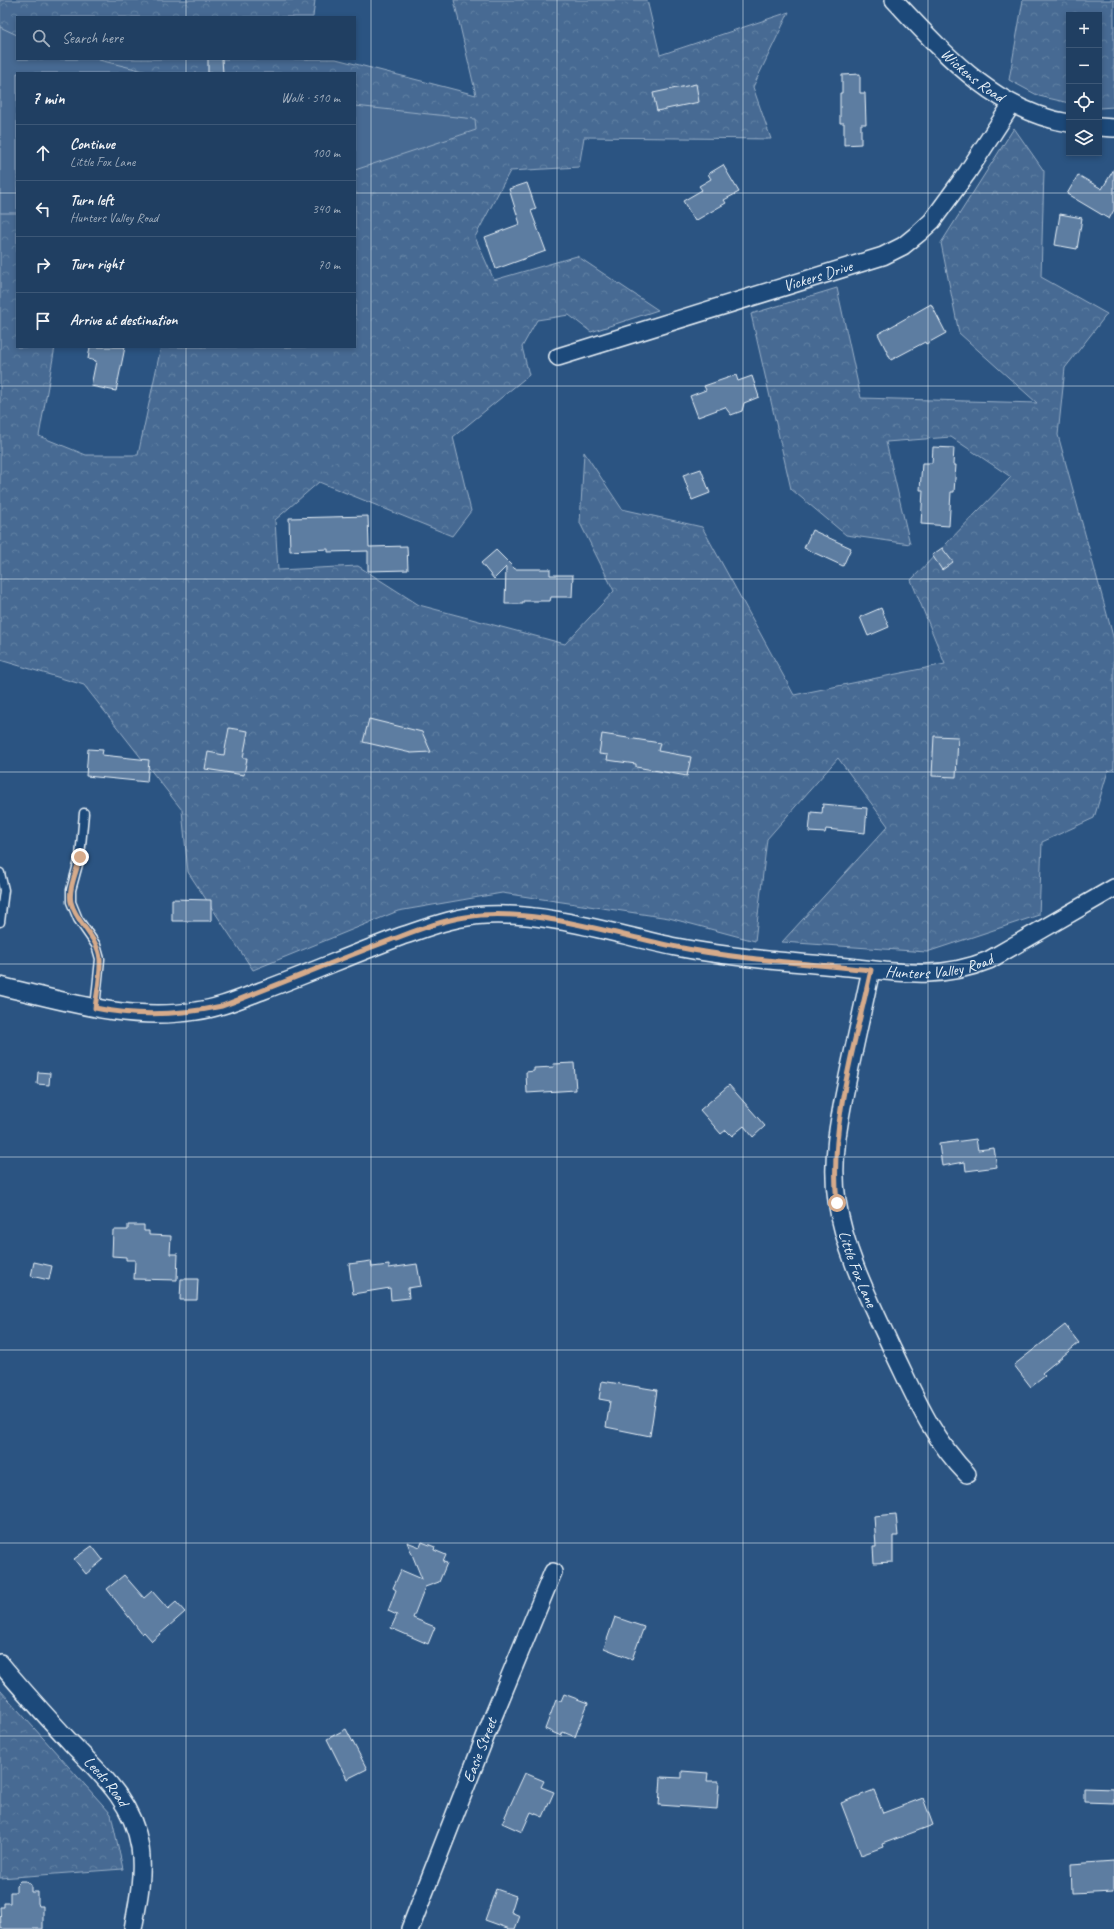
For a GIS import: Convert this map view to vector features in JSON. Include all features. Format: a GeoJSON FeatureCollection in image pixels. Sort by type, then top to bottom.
{"type":"FeatureCollection","features":[{"type":"Feature","properties":{"kind":"street","name":"Wickens Road"},"geometry":{"type":"LineString","coordinates":[[894,0],[939,48],[964,71],[992,93],[1034,114],[1066,122]]}},
{"type":"Feature","properties":{"kind":"street","name":"Vickers Drive"},"geometry":{"type":"LineString","coordinates":[[558,357],[883,256],[903,246],[932,221],[967,172],[1012,104]]}},
{"type":"Feature","properties":{"kind":"street"},"geometry":{"type":"LineString","coordinates":[[1102,127],[1114,128]]}},
{"type":"Feature","properties":{"kind":"street","name":"Hunters Valley Road"},"geometry":{"type":"LineString","coordinates":[[0,986],[95,1008],[134,1014],[167,1014],[197,1011],[222,1006],[423,929],[464,917],[485,915],[514,915],[571,924],[678,947],[727,955],[871,970],[926,974],[947,973],[970,968],[989,960],[1114,888]]}},
{"type":"Feature","properties":{"kind":"street","name":"Little Fox Lane"},"geometry":{"type":"LineString","coordinates":[[871,970],[844,1098],[835,1152],[837,1203],[848,1244],[862,1283],[922,1411],[936,1437],[967,1474]]}},
{"type":"Feature","properties":{"kind":"street","name":"Easie Street"},"geometry":{"type":"LineString","coordinates":[[410,1929],[493,1717],[553,1572]]}},
{"type":"Feature","properties":{"kind":"street","name":"Leeds Road"},"geometry":{"type":"LineString","coordinates":[[0,1663],[34,1703],[115,1789],[126,1806],[136,1828],[140,1848],[141,1873],[133,1929]]}},
{"type":"Feature","properties":{"kind":"lane"},"geometry":{"type":"LineString","coordinates":[[84,813],[80,857],[71,890],[71,902],[78,919],[96,945],[100,959],[95,1008]]}},
{"type":"Feature","properties":{"kind":"lane"},"geometry":{"type":"LineString","coordinates":[[0,873],[4,890],[0,922]]}},
{"type":"Feature","properties":{"kind":"green space"},"geometry":{"type":"Polygon","coordinates":[[[0,0],[315,0],[313,16],[16,16],[16,60],[340,60],[476,95],[454,0],[647,0],[660,55],[789,12],[753,87],[771,139],[584,137],[579,167],[510,171],[475,237],[494,280],[577,256],[658,310],[591,332],[569,315],[537,320],[522,347],[529,375],[453,437],[471,511],[452,536],[319,482],[275,520],[278,570],[358,566],[419,605],[565,644],[614,591],[580,523],[584,452],[622,509],[702,527],[794,695],[945,664],[911,580],[1011,477],[951,437],[886,442],[910,544],[846,535],[791,489],[751,314],[837,288],[861,398],[1037,403],[959,333],[941,243],[1014,128],[1044,171],[1041,277],[1107,314],[1065,368],[1058,435],[1114,640],[1114,769],[1108,771],[1094,818],[1042,842],[1039,915],[927,952],[782,942],[888,826],[838,758],[767,839],[755,941],[669,918],[502,893],[398,911],[253,970],[188,872],[182,810],[84,685],[0,660],[0,0]]]}},
{"type":"Feature","properties":{"kind":"green space"},"geometry":{"type":"Polygon","coordinates":[[[1023,0],[1114,0],[1114,107],[1102,108],[1102,12],[1066,12],[1066,102],[1039,96],[1009,80],[1023,0]]]}},
{"type":"Feature","properties":{"kind":"green space"},"geometry":{"type":"Polygon","coordinates":[[[0,27],[16,35],[16,60],[99,60],[148,72],[16,72],[16,213],[0,213],[0,27]]]}},
{"type":"Feature","properties":{"kind":"green space"},"geometry":{"type":"Polygon","coordinates":[[[356,106],[475,119],[476,130],[356,170],[356,106]]]}},
{"type":"Feature","properties":{"kind":"green space"},"geometry":{"type":"Polygon","coordinates":[[[0,1690],[111,1814],[123,1869],[0,1878],[0,1690]]]}},
{"type":"Feature","properties":{"kind":"building"},"geometry":{"type":"Polygon","coordinates":[[[208,60],[222,60],[223,72],[208,72],[208,60]]]}},
{"type":"Feature","properties":{"kind":"building"},"geometry":{"type":"Polygon","coordinates":[[[860,74],[860,93],[865,93],[866,124],[861,124],[861,144],[844,145],[844,123],[840,123],[840,93],[842,93],[842,75],[860,74]]]}},
{"type":"Feature","properties":{"kind":"building"},"geometry":{"type":"Polygon","coordinates":[[[696,84],[699,102],[657,111],[653,93],[696,84]]]}},
{"type":"Feature","properties":{"kind":"building"},"geometry":{"type":"Polygon","coordinates":[[[723,165],[739,192],[724,200],[726,203],[695,221],[683,201],[702,190],[699,186],[711,179],[708,174],[723,165]]]}},
{"type":"Feature","properties":{"kind":"building"},"geometry":{"type":"Polygon","coordinates":[[[1114,169],[1114,210],[1109,219],[1067,194],[1078,175],[1102,189],[1114,169]]]}},
{"type":"Feature","properties":{"kind":"building"},"geometry":{"type":"Polygon","coordinates":[[[527,183],[536,209],[531,211],[546,251],[496,269],[485,237],[520,224],[509,189],[527,183]]]}},
{"type":"Feature","properties":{"kind":"building"},"geometry":{"type":"Polygon","coordinates":[[[1060,214],[1082,218],[1077,249],[1055,245],[1060,214]]]}},
{"type":"Feature","properties":{"kind":"building"},"geometry":{"type":"Polygon","coordinates":[[[931,304],[946,333],[891,360],[878,334],[931,304]]]}},
{"type":"Feature","properties":{"kind":"building"},"geometry":{"type":"Polygon","coordinates":[[[90,348],[125,348],[116,391],[91,386],[96,361],[88,359],[90,348]]]}},
{"type":"Feature","properties":{"kind":"building"},"geometry":{"type":"Polygon","coordinates":[[[736,375],[738,381],[752,376],[759,397],[744,403],[742,411],[731,415],[725,407],[698,417],[690,396],[706,390],[704,386],[736,375]]]}},
{"type":"Feature","properties":{"kind":"building"},"geometry":{"type":"Polygon","coordinates":[[[933,447],[954,448],[953,465],[956,465],[954,492],[951,492],[949,526],[921,524],[923,490],[920,490],[922,463],[932,463],[933,447]]]}},
{"type":"Feature","properties":{"kind":"building"},"geometry":{"type":"Polygon","coordinates":[[[701,469],[710,493],[692,500],[683,475],[701,469]]]}},
{"type":"Feature","properties":{"kind":"building"},"geometry":{"type":"Polygon","coordinates":[[[368,516],[369,547],[407,546],[408,570],[368,571],[368,551],[328,552],[328,549],[290,551],[289,518],[368,516]]]}},
{"type":"Feature","properties":{"kind":"building"},"geometry":{"type":"Polygon","coordinates":[[[812,530],[851,548],[843,566],[804,548],[812,530]]]}},
{"type":"Feature","properties":{"kind":"building"},"geometry":{"type":"Polygon","coordinates":[[[942,548],[953,562],[942,570],[932,555],[942,548]]]}},
{"type":"Feature","properties":{"kind":"building"},"geometry":{"type":"Polygon","coordinates":[[[496,550],[515,569],[550,569],[550,575],[573,575],[572,597],[551,597],[550,601],[523,601],[523,604],[505,604],[506,567],[494,579],[481,563],[496,550]]]}},
{"type":"Feature","properties":{"kind":"building"},"geometry":{"type":"Polygon","coordinates":[[[881,608],[889,627],[868,636],[860,617],[881,608]]]}},
{"type":"Feature","properties":{"kind":"building"},"geometry":{"type":"Polygon","coordinates":[[[369,719],[422,732],[431,752],[411,753],[363,742],[369,719]]]}},
{"type":"Feature","properties":{"kind":"building"},"geometry":{"type":"Polygon","coordinates":[[[229,728],[248,731],[243,758],[247,758],[244,775],[205,769],[208,752],[224,755],[229,728]]]}},
{"type":"Feature","properties":{"kind":"building"},"geometry":{"type":"Polygon","coordinates":[[[602,734],[660,743],[658,751],[691,757],[687,776],[636,767],[636,764],[607,760],[608,755],[599,754],[602,734]]]}},
{"type":"Feature","properties":{"kind":"building"},"geometry":{"type":"Polygon","coordinates":[[[934,736],[958,737],[956,777],[932,776],[934,736]]]}},
{"type":"Feature","properties":{"kind":"building"},"geometry":{"type":"Polygon","coordinates":[[[88,749],[103,750],[102,755],[149,760],[147,782],[86,776],[88,749]]]}},
{"type":"Feature","properties":{"kind":"building"},"geometry":{"type":"Polygon","coordinates":[[[823,804],[867,808],[865,833],[826,829],[825,833],[809,832],[811,812],[822,813],[823,804]]]}},
{"type":"Feature","properties":{"kind":"building"},"geometry":{"type":"Polygon","coordinates":[[[172,899],[211,900],[211,921],[172,921],[172,899]]]}},
{"type":"Feature","properties":{"kind":"building"},"geometry":{"type":"Polygon","coordinates":[[[574,1063],[576,1090],[527,1093],[526,1072],[534,1071],[534,1068],[554,1067],[553,1064],[574,1063]]]}},
{"type":"Feature","properties":{"kind":"building"},"geometry":{"type":"Polygon","coordinates":[[[38,1072],[50,1073],[49,1085],[37,1084],[38,1072]]]}},
{"type":"Feature","properties":{"kind":"building"},"geometry":{"type":"Polygon","coordinates":[[[729,1085],[765,1126],[753,1137],[744,1126],[732,1136],[726,1130],[721,1134],[700,1110],[729,1085]]]}},
{"type":"Feature","properties":{"kind":"building"},"geometry":{"type":"Polygon","coordinates":[[[976,1139],[978,1150],[994,1148],[997,1167],[966,1171],[965,1162],[942,1166],[939,1144],[976,1139]]]}},
{"type":"Feature","properties":{"kind":"building"},"geometry":{"type":"Polygon","coordinates":[[[128,1225],[144,1225],[144,1231],[149,1231],[149,1235],[171,1236],[170,1254],[178,1254],[177,1280],[134,1279],[135,1260],[126,1260],[126,1257],[112,1256],[113,1230],[128,1230],[128,1225]]]}},
{"type":"Feature","properties":{"kind":"building"},"geometry":{"type":"Polygon","coordinates":[[[371,1261],[372,1267],[389,1265],[389,1268],[417,1264],[421,1286],[408,1288],[409,1298],[391,1300],[390,1288],[353,1294],[349,1264],[371,1261]]]}},
{"type":"Feature","properties":{"kind":"building"},"geometry":{"type":"Polygon","coordinates":[[[34,1262],[52,1266],[49,1280],[31,1276],[34,1262]]]}},
{"type":"Feature","properties":{"kind":"building"},"geometry":{"type":"Polygon","coordinates":[[[181,1279],[198,1279],[197,1300],[180,1300],[181,1279]]]}},
{"type":"Feature","properties":{"kind":"building"},"geometry":{"type":"Polygon","coordinates":[[[1065,1325],[1079,1343],[1042,1373],[1045,1376],[1031,1387],[1014,1365],[1065,1325]]]}},
{"type":"Feature","properties":{"kind":"building"},"geometry":{"type":"Polygon","coordinates":[[[602,1381],[657,1390],[650,1436],[606,1427],[610,1401],[599,1399],[602,1381]]]}},
{"type":"Feature","properties":{"kind":"building"},"geometry":{"type":"Polygon","coordinates":[[[896,1514],[898,1536],[893,1536],[893,1562],[874,1563],[873,1547],[876,1547],[874,1516],[896,1514]]]}},
{"type":"Feature","properties":{"kind":"building"},"geometry":{"type":"Polygon","coordinates":[[[407,1542],[420,1547],[422,1542],[435,1547],[434,1550],[446,1555],[443,1562],[447,1563],[439,1582],[425,1587],[413,1618],[435,1627],[428,1644],[391,1628],[397,1615],[388,1611],[396,1590],[393,1588],[401,1570],[422,1579],[407,1542]]]}},
{"type":"Feature","properties":{"kind":"building"},"geometry":{"type":"Polygon","coordinates":[[[92,1546],[103,1560],[86,1574],[74,1559],[92,1546]]]}},
{"type":"Feature","properties":{"kind":"building"},"geometry":{"type":"Polygon","coordinates":[[[124,1575],[144,1598],[152,1591],[168,1609],[176,1602],[185,1612],[152,1641],[144,1632],[142,1634],[107,1589],[124,1575]]]}},
{"type":"Feature","properties":{"kind":"building"},"geometry":{"type":"Polygon","coordinates":[[[615,1617],[644,1627],[632,1659],[604,1648],[615,1617]]]}},
{"type":"Feature","properties":{"kind":"building"},"geometry":{"type":"Polygon","coordinates":[[[564,1694],[588,1703],[575,1737],[563,1732],[561,1736],[545,1729],[556,1700],[561,1701],[564,1694]]]}},
{"type":"Feature","properties":{"kind":"building"},"geometry":{"type":"Polygon","coordinates":[[[346,1729],[367,1769],[347,1779],[327,1739],[346,1729]]]}},
{"type":"Feature","properties":{"kind":"building"},"geometry":{"type":"Polygon","coordinates":[[[682,1771],[708,1773],[707,1781],[719,1781],[717,1809],[659,1805],[661,1777],[682,1778],[682,1771]]]}},
{"type":"Feature","properties":{"kind":"building"},"geometry":{"type":"Polygon","coordinates":[[[525,1773],[544,1781],[541,1787],[554,1792],[543,1817],[531,1812],[522,1832],[502,1823],[525,1773]]]}},
{"type":"Feature","properties":{"kind":"building"},"geometry":{"type":"Polygon","coordinates":[[[1084,1788],[1114,1789],[1114,1803],[1084,1802],[1084,1788]]]}},
{"type":"Feature","properties":{"kind":"building"},"geometry":{"type":"Polygon","coordinates":[[[874,1790],[883,1813],[923,1798],[933,1825],[882,1844],[883,1847],[861,1855],[841,1803],[874,1790]]]}},
{"type":"Feature","properties":{"kind":"building"},"geometry":{"type":"Polygon","coordinates":[[[1114,1861],[1114,1891],[1072,1893],[1071,1864],[1114,1861]]]}},
{"type":"Feature","properties":{"kind":"building"},"geometry":{"type":"Polygon","coordinates":[[[20,1881],[26,1881],[31,1885],[31,1892],[38,1892],[39,1906],[43,1906],[43,1929],[1,1929],[0,1907],[4,1907],[4,1903],[10,1903],[10,1892],[16,1892],[16,1885],[20,1881]]]}},
{"type":"Feature","properties":{"kind":"building"},"geometry":{"type":"Polygon","coordinates":[[[496,1889],[516,1896],[511,1912],[520,1916],[515,1929],[510,1929],[485,1920],[496,1889]]]}},
{"type":"Feature","properties":{"kind":"route"},"geometry":{"type":"LineString","coordinates":[[80,857],[71,890],[71,902],[78,919],[96,945],[100,959],[95,1008],[104,1010],[134,1014],[167,1014],[197,1011],[222,1006],[290,981],[369,948],[423,929],[464,917],[485,915],[514,915],[571,924],[678,947],[727,955],[871,970],[844,1098],[835,1152],[837,1203]]}}]}
